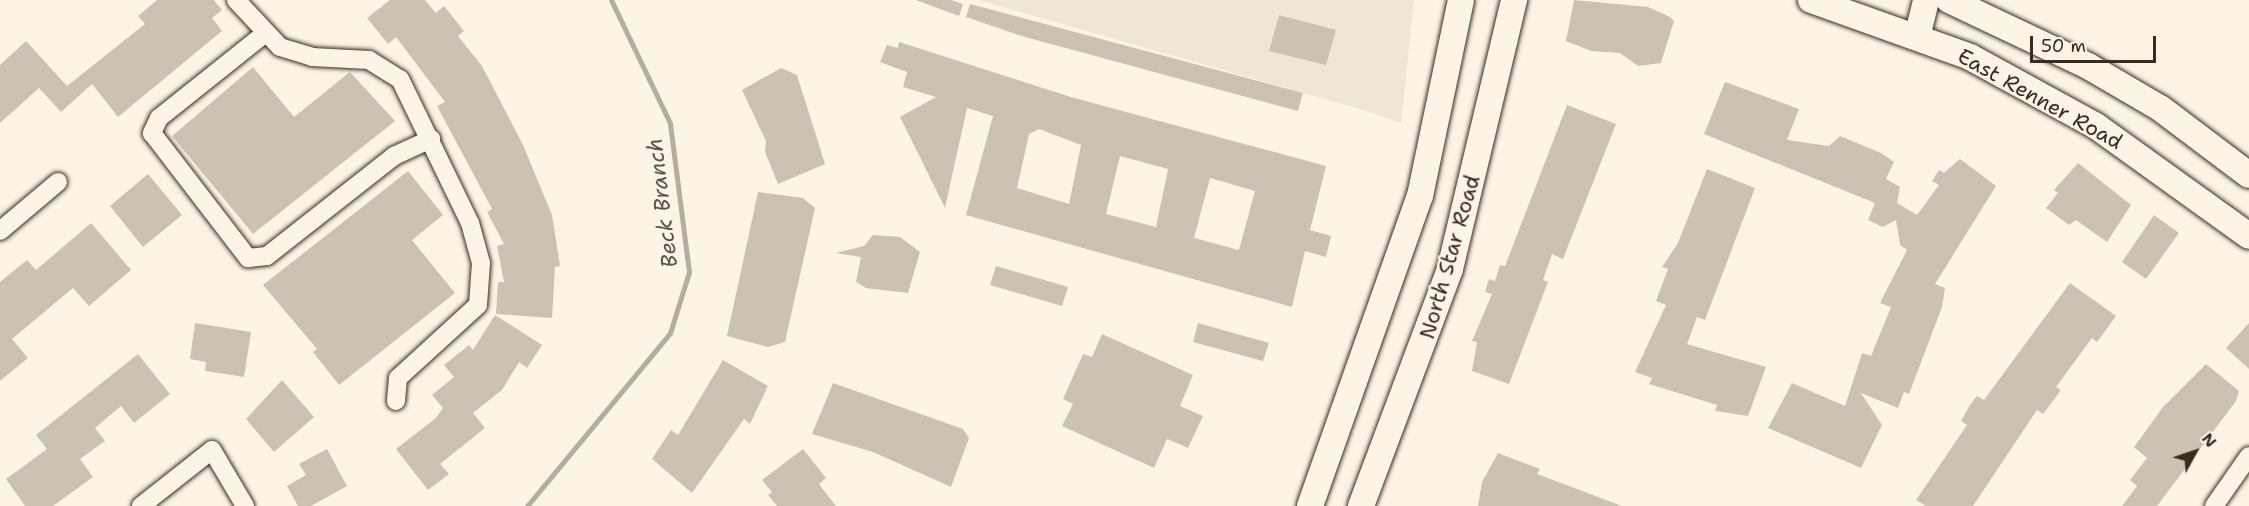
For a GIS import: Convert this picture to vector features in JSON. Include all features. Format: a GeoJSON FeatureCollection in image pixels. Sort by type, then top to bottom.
{"type":"FeatureCollection","features":[{"type":"Feature","properties":{"kind":"main road"},"geometry":{"type":"LineString","coordinates":[[1310,506],[1420,196],[1461,0]]}},
{"type":"Feature","properties":{"kind":"main road","name":"North Star Road"},"geometry":{"type":"LineString","coordinates":[[1361,506],[1450,269],[1514,0]]}},
{"type":"Feature","properties":{"kind":"main road","name":"East Renner Road"},"geometry":{"type":"LineString","coordinates":[[1811,0],[1970,57],[2096,126],[2249,236]]}},
{"type":"Feature","properties":{"kind":"main road"},"geometry":{"type":"LineString","coordinates":[[1917,37],[1926,0]]}},
{"type":"Feature","properties":{"kind":"main road"},"geometry":{"type":"LineString","coordinates":[[1949,0],[2088,66],[2160,108],[2249,175]]}},
{"type":"Feature","properties":{"kind":"street"},"geometry":{"type":"LineString","coordinates":[[236,0],[263,35],[295,53],[358,57],[390,71],[408,91],[480,249],[480,295],[470,316],[398,378],[396,401]]}},
{"type":"Feature","properties":{"kind":"street"},"geometry":{"type":"LineString","coordinates":[[263,35],[159,118],[152,133],[241,253],[254,259],[267,256],[394,156],[431,139]]}},
{"type":"Feature","properties":{"kind":"street"},"geometry":{"type":"LineString","coordinates":[[0,231],[58,182]]}},
{"type":"Feature","properties":{"kind":"street"},"geometry":{"type":"LineString","coordinates":[[141,506],[212,450],[245,506]]}},
{"type":"Feature","properties":{"kind":"street"},"geometry":{"type":"LineString","coordinates":[[2214,506],[2242,480],[2249,456]]}},
{"type":"Feature","properties":{"kind":"shaded area"},"geometry":{"type":"Polygon","coordinates":[[[978,0],[1414,0],[1401,123],[1363,110],[978,0]]]}},
{"type":"Feature","properties":{"kind":"building"},"geometry":{"type":"Polygon","coordinates":[[[157,0],[214,0],[222,10],[212,18],[222,31],[118,117],[92,84],[61,112],[39,88],[0,123],[0,65],[26,41],[67,86],[145,24],[138,16],[157,0]]]}},
{"type":"Feature","properties":{"kind":"building"},"geometry":{"type":"Polygon","coordinates":[[[390,0],[425,0],[436,13],[444,6],[464,31],[458,36],[482,66],[523,145],[552,215],[560,266],[555,267],[552,318],[496,314],[498,282],[504,282],[497,246],[504,244],[487,212],[492,209],[437,106],[445,102],[396,37],[388,44],[367,18],[390,0]]]}},
{"type":"Feature","properties":{"kind":"building"},"geometry":{"type":"Polygon","coordinates":[[[916,0],[951,0],[963,4],[959,16],[916,0]]]}},
{"type":"Feature","properties":{"kind":"building"},"geometry":{"type":"Polygon","coordinates":[[[1574,0],[1648,7],[1670,17],[1674,21],[1661,63],[1638,66],[1620,53],[1591,51],[1566,41],[1574,0]]]}},
{"type":"Feature","properties":{"kind":"building"},"geometry":{"type":"Polygon","coordinates":[[[970,4],[1303,93],[1298,111],[1025,37],[966,17],[970,4]]]}},
{"type":"Feature","properties":{"kind":"building"},"geometry":{"type":"Polygon","coordinates":[[[1279,15],[1336,30],[1326,65],[1269,51],[1279,15]]]}},
{"type":"Feature","properties":{"kind":"building"},"geometry":{"type":"Polygon","coordinates":[[[899,42],[1071,97],[1326,166],[1310,230],[1331,236],[1326,257],[1305,251],[1292,307],[966,215],[993,116],[967,108],[945,208],[900,117],[936,97],[903,87],[907,72],[880,62],[887,45],[898,48],[899,42]],[[1039,129],[1029,134],[1017,188],[1069,204],[1081,145],[1039,129]],[[1120,156],[1106,214],[1156,227],[1168,169],[1120,156]],[[1210,178],[1194,238],[1239,250],[1255,191],[1210,178]]]}},
{"type":"Feature","properties":{"kind":"building"},"geometry":{"type":"Polygon","coordinates":[[[253,67],[294,117],[350,72],[395,121],[253,234],[172,136],[253,67]]]}},
{"type":"Feature","properties":{"kind":"building"},"geometry":{"type":"Polygon","coordinates":[[[781,68],[797,75],[825,164],[778,184],[765,152],[766,141],[742,90],[781,68]]]}},
{"type":"Feature","properties":{"kind":"building"},"geometry":{"type":"Polygon","coordinates":[[[1725,82],[1799,109],[1787,140],[1829,146],[1840,136],[1881,153],[1894,162],[1886,179],[1900,187],[1897,203],[1917,215],[1939,185],[1932,181],[1939,170],[1944,173],[1960,159],[1996,186],[1935,284],[1945,288],[1942,307],[1909,394],[1904,392],[1898,408],[1861,393],[1882,425],[1861,468],[1768,428],[1792,383],[1845,406],[1862,353],[1871,356],[1891,307],[1880,303],[1907,250],[1900,245],[1896,220],[1883,227],[1868,220],[1875,203],[1704,134],[1725,82]]]}},
{"type":"Feature","properties":{"kind":"building"},"geometry":{"type":"Polygon","coordinates":[[[1567,105],[1616,124],[1563,259],[1552,254],[1543,280],[1548,282],[1509,384],[1472,371],[1477,342],[1472,341],[1492,294],[1485,292],[1489,279],[1495,281],[1500,265],[1505,266],[1567,105]]]}},
{"type":"Feature","properties":{"kind":"building"},"geometry":{"type":"Polygon","coordinates":[[[2078,163],[2131,205],[2107,242],[2076,220],[2069,225],[2046,208],[2058,193],[2054,190],[2078,163]]]}},
{"type":"Feature","properties":{"kind":"building"},"geometry":{"type":"Polygon","coordinates":[[[1707,169],[1755,188],[1705,320],[1697,317],[1687,344],[1766,367],[1748,416],[1715,411],[1717,405],[1649,384],[1652,378],[1635,372],[1666,305],[1656,301],[1668,269],[1662,267],[1678,243],[1707,169]]]}},
{"type":"Feature","properties":{"kind":"building"},"geometry":{"type":"Polygon","coordinates":[[[408,171],[443,215],[412,240],[455,293],[339,385],[313,352],[317,349],[263,285],[408,171]]]}},
{"type":"Feature","properties":{"kind":"building"},"geometry":{"type":"Polygon","coordinates":[[[148,174],[182,215],[143,247],[110,206],[148,174]]]}},
{"type":"Feature","properties":{"kind":"building"},"geometry":{"type":"Polygon","coordinates":[[[758,192],[803,198],[815,208],[785,342],[768,347],[727,336],[758,192]]]}},
{"type":"Feature","properties":{"kind":"building"},"geometry":{"type":"Polygon","coordinates":[[[2154,215],[2179,233],[2146,279],[2122,262],[2154,215]]]}},
{"type":"Feature","properties":{"kind":"building"},"geometry":{"type":"Polygon","coordinates":[[[91,223],[131,270],[89,306],[73,288],[12,339],[28,358],[0,381],[0,282],[27,260],[36,270],[91,223]]]}},
{"type":"Feature","properties":{"kind":"building"},"geometry":{"type":"Polygon","coordinates":[[[873,235],[900,237],[920,252],[908,293],[866,288],[856,282],[861,257],[836,253],[864,246],[873,235]]]}},
{"type":"Feature","properties":{"kind":"building"},"geometry":{"type":"Polygon","coordinates":[[[996,266],[1068,287],[1062,306],[990,285],[996,266]]]}},
{"type":"Feature","properties":{"kind":"building"},"geometry":{"type":"Polygon","coordinates":[[[2070,283],[2116,316],[2097,342],[2092,338],[2056,387],[2061,390],[2043,414],[2037,410],[1973,506],[1926,506],[1916,500],[1967,425],[1961,421],[1970,405],[1977,396],[1984,400],[2070,283]]]}},
{"type":"Feature","properties":{"kind":"building"},"geometry":{"type":"Polygon","coordinates":[[[495,315],[542,345],[527,368],[519,362],[502,390],[473,413],[485,428],[440,464],[449,474],[428,490],[396,449],[436,418],[443,408],[432,395],[454,377],[444,365],[469,345],[473,350],[495,315]]]}},
{"type":"Feature","properties":{"kind":"building"},"geometry":{"type":"Polygon","coordinates":[[[195,323],[251,332],[244,377],[205,371],[206,362],[190,359],[195,323]]]}},
{"type":"Feature","properties":{"kind":"building"},"geometry":{"type":"Polygon","coordinates":[[[1198,323],[1269,343],[1263,361],[1193,342],[1198,323]]]}},
{"type":"Feature","properties":{"kind":"building"},"geometry":{"type":"Polygon","coordinates":[[[2249,323],[2249,369],[2226,348],[2249,323]]]}},
{"type":"Feature","properties":{"kind":"building"},"geometry":{"type":"Polygon","coordinates":[[[1102,334],[1193,375],[1180,406],[1203,416],[1188,448],[1167,439],[1154,468],[1062,426],[1073,404],[1063,399],[1083,354],[1092,357],[1102,334]]]}},
{"type":"Feature","properties":{"kind":"building"},"geometry":{"type":"Polygon","coordinates":[[[138,354],[170,394],[134,423],[121,406],[95,428],[105,441],[80,459],[93,477],[53,506],[25,506],[6,479],[47,449],[36,435],[138,354]]]}},
{"type":"Feature","properties":{"kind":"building"},"geometry":{"type":"Polygon","coordinates":[[[723,360],[768,386],[750,424],[744,419],[692,493],[652,459],[671,430],[678,435],[723,360]]]}},
{"type":"Feature","properties":{"kind":"building"},"geometry":{"type":"Polygon","coordinates":[[[2206,364],[2239,391],[2236,401],[2157,506],[2122,506],[2137,486],[2130,480],[2147,458],[2134,447],[2163,407],[2206,364]]]}},
{"type":"Feature","properties":{"kind":"building"},"geometry":{"type":"Polygon","coordinates":[[[282,380],[314,417],[274,452],[246,419],[282,380]]]}},
{"type":"Feature","properties":{"kind":"building"},"geometry":{"type":"Polygon","coordinates":[[[833,383],[963,429],[969,438],[951,487],[873,452],[812,434],[833,383]]]}},
{"type":"Feature","properties":{"kind":"building"},"geometry":{"type":"Polygon","coordinates":[[[327,449],[347,486],[311,506],[298,506],[287,486],[306,475],[299,464],[327,449]]]}},
{"type":"Feature","properties":{"kind":"building"},"geometry":{"type":"Polygon","coordinates":[[[803,449],[826,478],[819,484],[836,506],[777,506],[768,495],[772,492],[762,480],[803,449]]]}},
{"type":"Feature","properties":{"kind":"building"},"geometry":{"type":"Polygon","coordinates":[[[1498,453],[1540,469],[1537,474],[1622,506],[1478,506],[1482,482],[1498,453]]]}},
{"type":"Feature","properties":{"kind":"waterway","name":"Beck Branch"},"geometry":{"type":"LineString","coordinates":[[527,506],[670,333],[689,272],[670,123],[611,0]]}}]}
